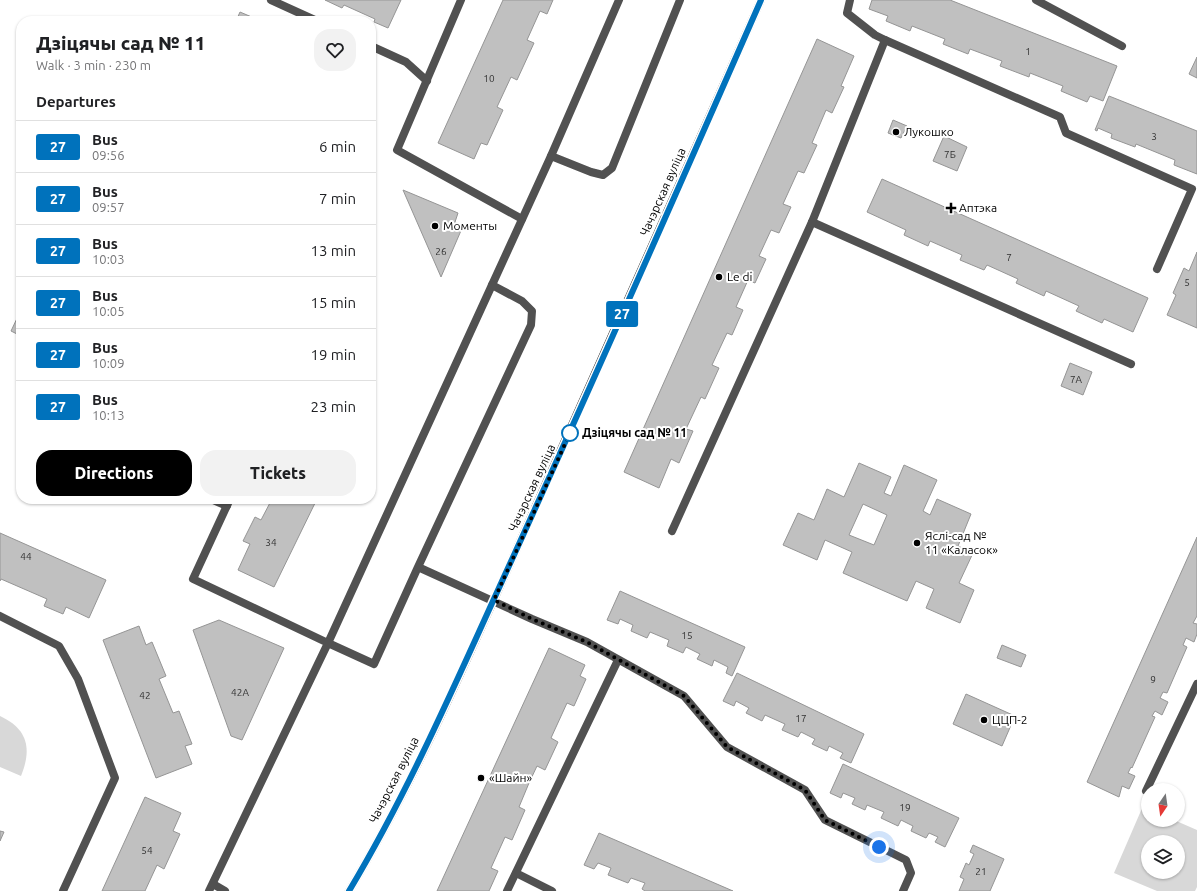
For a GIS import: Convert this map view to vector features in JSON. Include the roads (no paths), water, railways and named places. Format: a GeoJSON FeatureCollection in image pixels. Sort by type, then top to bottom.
{"type":"FeatureCollection","features":[{"type":"Feature","properties":{"kind":"main road","name":"Чачэрская вуліца"},"geometry":{"type":"LineString","coordinates":[[349,891],[406,785],[494,600],[761,0]]}},
{"type":"Feature","properties":{"kind":"lane"},"geometry":{"type":"LineString","coordinates":[[271,0],[306,16]]}},
{"type":"Feature","properties":{"kind":"lane"},"geometry":{"type":"LineString","coordinates":[[461,0],[398,150],[522,219]]}},
{"type":"Feature","properties":{"kind":"lane"},"geometry":{"type":"LineString","coordinates":[[225,891],[211,888],[328,643],[551,156],[619,0]]}},
{"type":"Feature","properties":{"kind":"lane"},"geometry":{"type":"LineString","coordinates":[[551,156],[591,172],[603,175],[612,168],[680,0]]}},
{"type":"Feature","properties":{"kind":"lane"},"geometry":{"type":"LineString","coordinates":[[850,0],[847,13],[875,35],[1060,117],[1066,133],[1192,188],[1158,270]]}},
{"type":"Feature","properties":{"kind":"lane"},"geometry":{"type":"LineString","coordinates":[[1036,0],[1122,46]]}},
{"type":"Feature","properties":{"kind":"lane"},"geometry":{"type":"LineString","coordinates":[[672,531],[812,222],[885,40]]}},
{"type":"Feature","properties":{"kind":"lane"},"geometry":{"type":"LineString","coordinates":[[376,48],[406,62],[427,81]]}},
{"type":"Feature","properties":{"kind":"lane"},"geometry":{"type":"LineString","coordinates":[[812,222],[1131,364]]}},
{"type":"Feature","properties":{"kind":"lane"},"geometry":{"type":"LineString","coordinates":[[228,504],[193,579],[374,664],[531,326],[532,311],[522,301],[492,285]]}},
{"type":"Feature","properties":{"kind":"lane"},"geometry":{"type":"LineString","coordinates":[[418,567],[494,600],[532,619],[587,642],[684,696],[727,747],[805,790],[825,820],[906,860],[911,873],[903,891]]}},
{"type":"Feature","properties":{"kind":"lane"},"geometry":{"type":"LineString","coordinates":[[0,616],[59,646],[78,679],[115,778],[63,891]]}},
{"type":"Feature","properties":{"kind":"lane"},"geometry":{"type":"LineString","coordinates":[[507,891],[618,660]]}},
{"type":"Feature","properties":{"kind":"lane"},"geometry":{"type":"LineString","coordinates":[[1150,783],[1197,684]]}},
{"type":"Feature","properties":{"kind":"lane"},"geometry":{"type":"LineString","coordinates":[[516,873],[552,891]]}},
{"type":"Feature","properties":{"kind":"place","name":"Лукошко"},"geometry":{"type":"Point","coordinates":[896,132]}},
{"type":"Feature","properties":{"kind":"place","name":"Аптэка"},"geometry":{"type":"Point","coordinates":[951,208]}},
{"type":"Feature","properties":{"kind":"place","name":"Моменты"},"geometry":{"type":"Point","coordinates":[435,226]}},
{"type":"Feature","properties":{"kind":"place","name":"Le di"},"geometry":{"type":"Point","coordinates":[719,277]}},
{"type":"Feature","properties":{"kind":"place","name":"Дзіцячы сад № 11"},"geometry":{"type":"Point","coordinates":[570,433]}},
{"type":"Feature","properties":{"kind":"place","name":"Яслі-сад № 11 «Каласок»"},"geometry":{"type":"Point","coordinates":[917,543]}},
{"type":"Feature","properties":{"kind":"place","name":"ЦЦП-2"},"geometry":{"type":"Point","coordinates":[984,720]}},
{"type":"Feature","properties":{"kind":"place","name":"«Шайн»"},"geometry":{"type":"Point","coordinates":[481,778]}}]}
